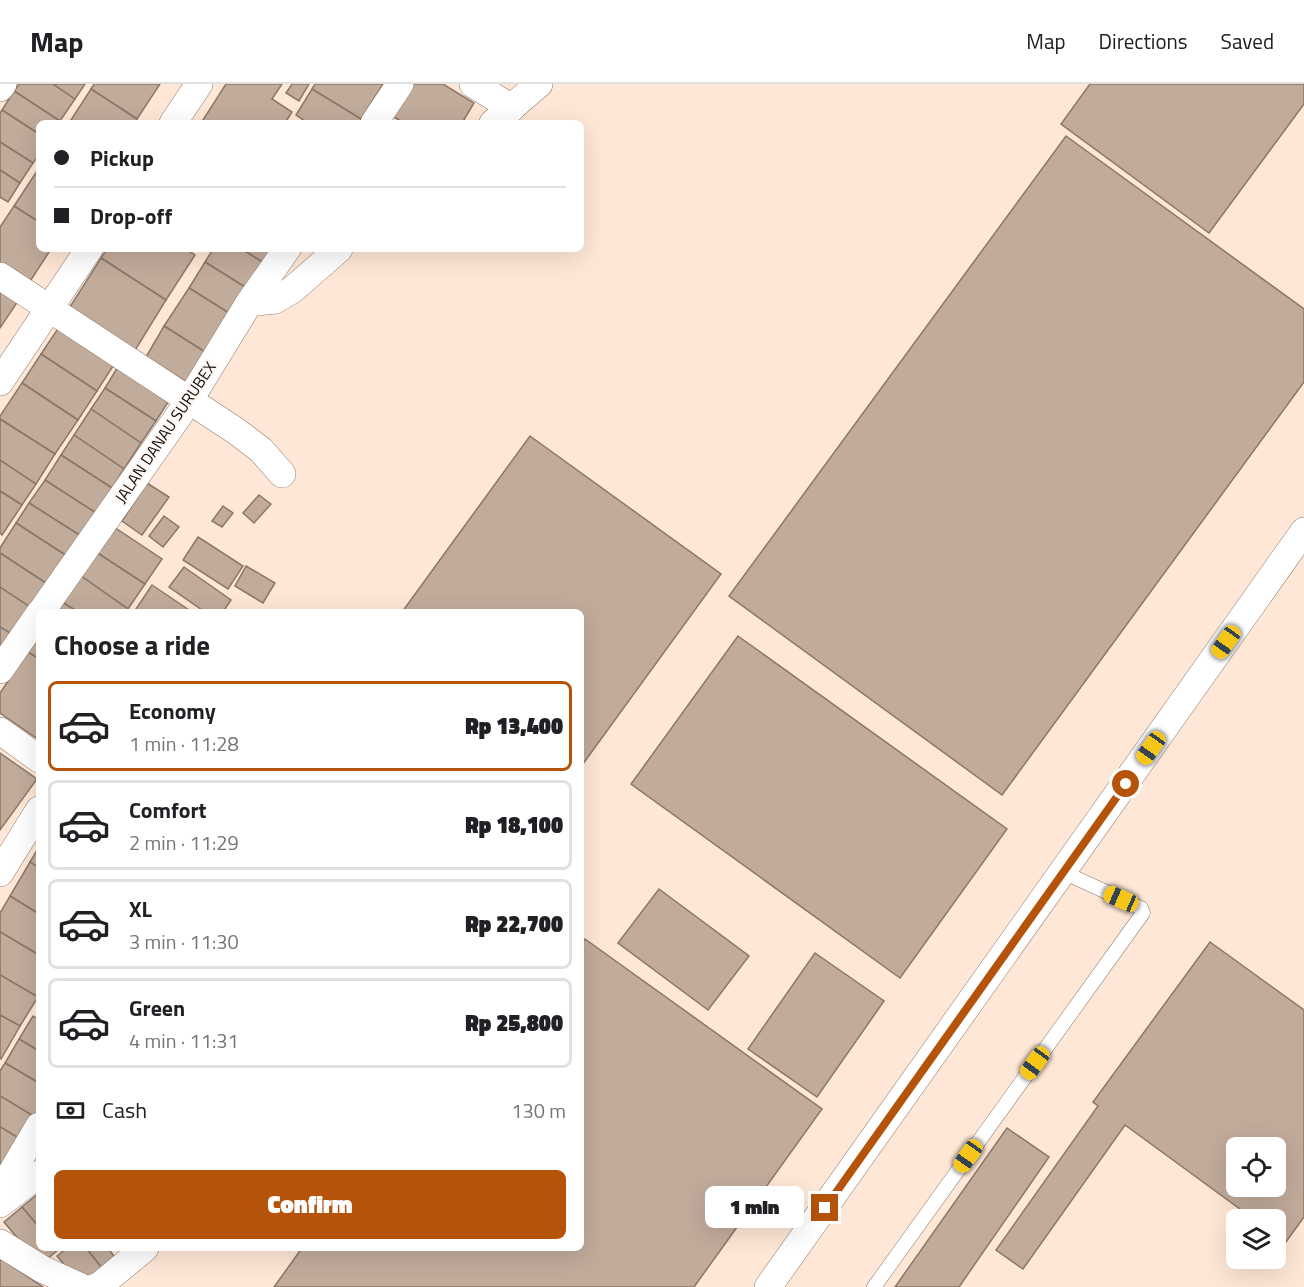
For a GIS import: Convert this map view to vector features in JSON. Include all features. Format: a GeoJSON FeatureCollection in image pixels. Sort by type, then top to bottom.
{"type":"FeatureCollection","features":[{"type":"Feature","properties":{"kind":"street"},"geometry":{"type":"LineString","coordinates":[[0,88],[3,84]]}},
{"type":"Feature","properties":{"kind":"street"},"geometry":{"type":"LineString","coordinates":[[175,120],[199,84]]}},
{"type":"Feature","properties":{"kind":"street"},"geometry":{"type":"LineString","coordinates":[[376,120],[400,84]]}},
{"type":"Feature","properties":{"kind":"street"},"geometry":{"type":"LineString","coordinates":[[473,84],[502,116],[538,84]]}},
{"type":"Feature","properties":{"kind":"street"},"geometry":{"type":"LineString","coordinates":[[0,382],[86,252]]}},
{"type":"Feature","properties":{"kind":"street","name":"JALAN DANAU SURUBEX"},"geometry":{"type":"LineString","coordinates":[[43,609],[189,401],[249,303],[285,252]]}},
{"type":"Feature","properties":{"kind":"street"},"geometry":{"type":"LineString","coordinates":[[249,303],[275,300],[292,290],[336,252]]}},
{"type":"Feature","properties":{"kind":"street"},"geometry":{"type":"LineString","coordinates":[[0,276],[236,431],[261,450],[282,474]]}},
{"type":"Feature","properties":{"kind":"street"},"geometry":{"type":"LineString","coordinates":[[768,1287],[1303,534]]}},
{"type":"Feature","properties":{"kind":"street","name":"JALAN DANAU SURUBEX"},"geometry":{"type":"LineString","coordinates":[[0,670],[36,619]]}},
{"type":"Feature","properties":{"kind":"street"},"geometry":{"type":"LineString","coordinates":[[0,731],[36,757]]}},
{"type":"Feature","properties":{"kind":"street"},"geometry":{"type":"LineString","coordinates":[[0,873],[36,815]]}},
{"type":"Feature","properties":{"kind":"street"},"geometry":{"type":"LineString","coordinates":[[0,1192],[36,1131]]}},
{"type":"Feature","properties":{"kind":"street"},"geometry":{"type":"LineString","coordinates":[[0,1204],[36,1176]]}},
{"type":"Feature","properties":{"kind":"street"},"geometry":{"type":"LineString","coordinates":[[0,1243],[42,1269],[81,1287]]}},
{"type":"Feature","properties":{"kind":"street"},"geometry":{"type":"LineString","coordinates":[[95,1287],[141,1251]]}},
{"type":"Feature","properties":{"kind":"lane"},"geometry":{"type":"LineString","coordinates":[[874,1287],[1143,913],[1141,908],[1063,872]]}},
{"type":"Feature","properties":{"kind":"building"},"geometry":{"type":"Polygon","coordinates":[[[19,84],[53,84],[75,99],[58,120],[14,91],[19,84]]]}},
{"type":"Feature","properties":{"kind":"building"},"geometry":{"type":"Polygon","coordinates":[[[53,84],[85,84],[75,99],[53,84]]]}},
{"type":"Feature","properties":{"kind":"building"},"geometry":{"type":"Polygon","coordinates":[[[94,84],[160,84],[137,119],[91,89],[94,84]]]}},
{"type":"Feature","properties":{"kind":"building"},"geometry":{"type":"Polygon","coordinates":[[[226,84],[282,84],[272,99],[292,112],[287,120],[203,120],[226,84]]]}},
{"type":"Feature","properties":{"kind":"building"},"geometry":{"type":"Polygon","coordinates":[[[292,84],[309,84],[299,101],[286,93],[292,84]]]}},
{"type":"Feature","properties":{"kind":"building"},"geometry":{"type":"Polygon","coordinates":[[[315,84],[383,84],[361,119],[312,89],[315,84]]]}},
{"type":"Feature","properties":{"kind":"building"},"geometry":{"type":"Polygon","coordinates":[[[409,84],[443,84],[474,103],[464,120],[399,120],[390,115],[409,84]]]}},
{"type":"Feature","properties":{"kind":"building"},"geometry":{"type":"Polygon","coordinates":[[[1090,84],[1304,84],[1304,104],[1209,233],[1061,124],[1090,84]]]}},
{"type":"Feature","properties":{"kind":"building"},"geometry":{"type":"Polygon","coordinates":[[[91,89],[137,119],[136,120],[71,120],[91,89]]]}},
{"type":"Feature","properties":{"kind":"building"},"geometry":{"type":"Polygon","coordinates":[[[312,89],[361,119],[304,120],[296,115],[312,89]]]}},
{"type":"Feature","properties":{"kind":"building"},"geometry":{"type":"Polygon","coordinates":[[[14,91],[58,120],[36,120],[36,132],[2,110],[14,91]]]}},
{"type":"Feature","properties":{"kind":"building"},"geometry":{"type":"Polygon","coordinates":[[[2,110],[36,132],[36,159],[33,163],[0,142],[0,113],[2,110]]]}},
{"type":"Feature","properties":{"kind":"building"},"geometry":{"type":"Polygon","coordinates":[[[1066,136],[1304,309],[1304,382],[1002,795],[729,596],[1066,136]]]}},
{"type":"Feature","properties":{"kind":"building"},"geometry":{"type":"Polygon","coordinates":[[[0,142],[33,163],[20,183],[0,170],[0,142]]]}},
{"type":"Feature","properties":{"kind":"building"},"geometry":{"type":"Polygon","coordinates":[[[0,170],[20,183],[8,202],[0,197],[0,170]]]}},
{"type":"Feature","properties":{"kind":"building"},"geometry":{"type":"Polygon","coordinates":[[[36,173],[36,220],[14,206],[36,173]]]}},
{"type":"Feature","properties":{"kind":"building"},"geometry":{"type":"Polygon","coordinates":[[[14,206],[36,220],[36,252],[49,252],[27,286],[0,268],[0,227],[14,206]]]}},
{"type":"Feature","properties":{"kind":"building"},"geometry":{"type":"Polygon","coordinates":[[[105,252],[190,252],[195,255],[166,300],[101,258],[105,252]]]}},
{"type":"Feature","properties":{"kind":"building"},"geometry":{"type":"Polygon","coordinates":[[[211,252],[247,252],[269,266],[253,292],[205,262],[211,252]]]}},
{"type":"Feature","properties":{"kind":"building"},"geometry":{"type":"Polygon","coordinates":[[[247,252],[278,252],[269,266],[247,252]]]}},
{"type":"Feature","properties":{"kind":"building"},"geometry":{"type":"Polygon","coordinates":[[[101,258],[166,300],[134,352],[68,310],[101,258]]]}},
{"type":"Feature","properties":{"kind":"building"},"geometry":{"type":"Polygon","coordinates":[[[205,262],[253,292],[237,318],[189,288],[205,262]]]}},
{"type":"Feature","properties":{"kind":"building"},"geometry":{"type":"Polygon","coordinates":[[[189,288],[237,318],[213,357],[164,326],[189,288]]]}},
{"type":"Feature","properties":{"kind":"building"},"geometry":{"type":"Polygon","coordinates":[[[0,290],[18,301],[0,328],[0,290]]]}},
{"type":"Feature","properties":{"kind":"building"},"geometry":{"type":"Polygon","coordinates":[[[164,326],[213,357],[194,387],[146,357],[164,326]]]}},
{"type":"Feature","properties":{"kind":"building"},"geometry":{"type":"Polygon","coordinates":[[[59,327],[115,363],[97,391],[41,354],[59,327]]]}},
{"type":"Feature","properties":{"kind":"building"},"geometry":{"type":"Polygon","coordinates":[[[41,354],[97,391],[78,420],[22,383],[41,354]]]}},
{"type":"Feature","properties":{"kind":"building"},"geometry":{"type":"Polygon","coordinates":[[[119,365],[170,399],[156,421],[105,388],[119,365]]]}},
{"type":"Feature","properties":{"kind":"building"},"geometry":{"type":"Polygon","coordinates":[[[22,383],[78,420],[55,454],[0,419],[22,383]]]}},
{"type":"Feature","properties":{"kind":"building"},"geometry":{"type":"Polygon","coordinates":[[[105,388],[156,421],[141,443],[91,409],[105,388]]]}},
{"type":"Feature","properties":{"kind":"building"},"geometry":{"type":"Polygon","coordinates":[[[91,409],[141,443],[124,469],[74,435],[91,409]]]}},
{"type":"Feature","properties":{"kind":"building"},"geometry":{"type":"Polygon","coordinates":[[[0,419],[55,454],[36,484],[0,460],[0,419]]]}},
{"type":"Feature","properties":{"kind":"building"},"geometry":{"type":"Polygon","coordinates":[[[74,435],[124,469],[112,488],[61,455],[74,435]]]}},
{"type":"Feature","properties":{"kind":"building"},"geometry":{"type":"Polygon","coordinates":[[[530,436],[721,574],[584,762],[584,609],[404,609],[530,436]]]}},
{"type":"Feature","properties":{"kind":"building"},"geometry":{"type":"Polygon","coordinates":[[[61,455],[112,488],[96,513],[45,480],[61,455]]]}},
{"type":"Feature","properties":{"kind":"building"},"geometry":{"type":"Polygon","coordinates":[[[0,460],[36,484],[22,505],[0,491],[0,460]]]}},
{"type":"Feature","properties":{"kind":"building"},"geometry":{"type":"Polygon","coordinates":[[[45,480],[96,513],[81,536],[29,503],[45,480]]]}},
{"type":"Feature","properties":{"kind":"building"},"geometry":{"type":"Polygon","coordinates":[[[147,483],[169,497],[142,535],[122,521],[147,483]]]}},
{"type":"Feature","properties":{"kind":"building"},"geometry":{"type":"Polygon","coordinates":[[[0,491],[22,505],[2,535],[0,533],[0,491]]]}},
{"type":"Feature","properties":{"kind":"building"},"geometry":{"type":"Polygon","coordinates":[[[259,495],[271,504],[254,523],[243,513],[259,495]]]}},
{"type":"Feature","properties":{"kind":"building"},"geometry":{"type":"Polygon","coordinates":[[[29,503],[81,536],[67,556],[16,523],[29,503]]]}},
{"type":"Feature","properties":{"kind":"building"},"geometry":{"type":"Polygon","coordinates":[[[223,506],[233,513],[222,527],[212,521],[223,506]]]}},
{"type":"Feature","properties":{"kind":"building"},"geometry":{"type":"Polygon","coordinates":[[[164,516],[179,527],[163,547],[149,536],[164,516]]]}},
{"type":"Feature","properties":{"kind":"building"},"geometry":{"type":"Polygon","coordinates":[[[16,523],[67,556],[49,585],[0,553],[0,548],[16,523]]]}},
{"type":"Feature","properties":{"kind":"building"},"geometry":{"type":"Polygon","coordinates":[[[114,527],[162,559],[145,584],[96,552],[114,527]]]}},
{"type":"Feature","properties":{"kind":"building"},"geometry":{"type":"Polygon","coordinates":[[[198,537],[243,566],[228,589],[183,560],[198,537]]]}},
{"type":"Feature","properties":{"kind":"building"},"geometry":{"type":"Polygon","coordinates":[[[96,552],[145,584],[128,609],[81,576],[96,552]]]}},
{"type":"Feature","properties":{"kind":"building"},"geometry":{"type":"Polygon","coordinates":[[[0,553],[49,585],[33,609],[0,587],[0,553]]]}},
{"type":"Feature","properties":{"kind":"building"},"geometry":{"type":"Polygon","coordinates":[[[246,566],[275,583],[263,603],[235,586],[246,566]]]}},
{"type":"Feature","properties":{"kind":"building"},"geometry":{"type":"Polygon","coordinates":[[[184,567],[231,600],[225,609],[201,609],[169,587],[184,567]]]}},
{"type":"Feature","properties":{"kind":"building"},"geometry":{"type":"Polygon","coordinates":[[[81,576],[128,609],[73,609],[62,602],[81,576]]]}},
{"type":"Feature","properties":{"kind":"building"},"geometry":{"type":"Polygon","coordinates":[[[152,585],[188,609],[136,609],[152,585]]]}},
{"type":"Feature","properties":{"kind":"building"},"geometry":{"type":"Polygon","coordinates":[[[0,587],[33,609],[15,636],[0,627],[0,587]]]}},
{"type":"Feature","properties":{"kind":"building"},"geometry":{"type":"Polygon","coordinates":[[[62,602],[73,609],[57,609],[62,602]]]}},
{"type":"Feature","properties":{"kind":"building"},"geometry":{"type":"Polygon","coordinates":[[[0,627],[15,636],[0,659],[0,627]]]}},
{"type":"Feature","properties":{"kind":"building"},"geometry":{"type":"Polygon","coordinates":[[[738,636],[1007,829],[900,978],[631,784],[738,636]]]}},
{"type":"Feature","properties":{"kind":"building"},"geometry":{"type":"Polygon","coordinates":[[[36,640],[36,657],[28,652],[36,640]]]}},
{"type":"Feature","properties":{"kind":"building"},"geometry":{"type":"Polygon","coordinates":[[[28,652],[36,657],[36,738],[0,713],[0,693],[28,652]]]}},
{"type":"Feature","properties":{"kind":"building"},"geometry":{"type":"Polygon","coordinates":[[[0,753],[36,780],[0,830],[0,753]]]}},
{"type":"Feature","properties":{"kind":"building"},"geometry":{"type":"Polygon","coordinates":[[[36,852],[36,866],[30,862],[36,852]]]}},
{"type":"Feature","properties":{"kind":"building"},"geometry":{"type":"Polygon","coordinates":[[[30,862],[36,866],[36,912],[10,896],[30,862]]]}},
{"type":"Feature","properties":{"kind":"building"},"geometry":{"type":"Polygon","coordinates":[[[659,889],[749,956],[708,1010],[618,943],[659,889]]]}},
{"type":"Feature","properties":{"kind":"building"},"geometry":{"type":"Polygon","coordinates":[[[10,896],[36,912],[36,953],[0,932],[0,913],[10,896]]]}},
{"type":"Feature","properties":{"kind":"building"},"geometry":{"type":"Polygon","coordinates":[[[0,932],[36,953],[36,996],[0,975],[0,932]]]}},
{"type":"Feature","properties":{"kind":"building"},"geometry":{"type":"Polygon","coordinates":[[[584,940],[822,1109],[694,1287],[274,1287],[300,1251],[584,1251],[584,940]]]}},
{"type":"Feature","properties":{"kind":"building"},"geometry":{"type":"Polygon","coordinates":[[[1210,942],[1304,1010],[1304,1217],[1286,1242],[1286,1209],[1240,1209],[1125,1125],[1023,1269],[996,1250],[1098,1106],[1093,1102],[1210,942]]]}},
{"type":"Feature","properties":{"kind":"building"},"geometry":{"type":"Polygon","coordinates":[[[815,953],[884,1001],[817,1097],[748,1049],[815,953]]]}},
{"type":"Feature","properties":{"kind":"building"},"geometry":{"type":"Polygon","coordinates":[[[0,975],[36,996],[36,1000],[20,1026],[0,1015],[0,975]]]}},
{"type":"Feature","properties":{"kind":"building"},"geometry":{"type":"Polygon","coordinates":[[[0,1015],[20,1026],[1,1059],[0,1058],[0,1015]]]}},
{"type":"Feature","properties":{"kind":"building"},"geometry":{"type":"Polygon","coordinates":[[[33,1016],[36,1018],[36,1049],[19,1039],[33,1016]]]}},
{"type":"Feature","properties":{"kind":"building"},"geometry":{"type":"Polygon","coordinates":[[[19,1039],[36,1049],[36,1081],[5,1063],[19,1039]]]}},
{"type":"Feature","properties":{"kind":"building"},"geometry":{"type":"Polygon","coordinates":[[[5,1063],[36,1081],[35,1117],[0,1096],[0,1071],[5,1063]]]}},
{"type":"Feature","properties":{"kind":"building"},"geometry":{"type":"Polygon","coordinates":[[[0,1096],[35,1117],[22,1140],[0,1127],[0,1096]]]}},
{"type":"Feature","properties":{"kind":"building"},"geometry":{"type":"Polygon","coordinates":[[[0,1127],[22,1140],[0,1165],[0,1127]]]}},
{"type":"Feature","properties":{"kind":"building"},"geometry":{"type":"Polygon","coordinates":[[[1007,1128],[1049,1157],[959,1287],[895,1287],[1007,1128]]]}},
{"type":"Feature","properties":{"kind":"building"},"geometry":{"type":"Polygon","coordinates":[[[36,1195],[36,1223],[22,1207],[36,1195]]]}},
{"type":"Feature","properties":{"kind":"building"},"geometry":{"type":"Polygon","coordinates":[[[22,1207],[36,1223],[36,1251],[57,1251],[40,1265],[4,1222],[22,1207]]]}},
{"type":"Feature","properties":{"kind":"building"},"geometry":{"type":"Polygon","coordinates":[[[63,1251],[88,1251],[103,1269],[82,1286],[57,1256],[63,1251]]]}},
{"type":"Feature","properties":{"kind":"building"},"geometry":{"type":"Polygon","coordinates":[[[88,1251],[110,1251],[116,1259],[103,1269],[88,1251]]]}},
{"type":"Feature","properties":{"kind":"building"},"geometry":{"type":"Polygon","coordinates":[[[0,1258],[43,1287],[0,1287],[0,1258]]]}},
{"type":"Feature","properties":{"kind":"route"},"geometry":{"type":"LineString","coordinates":[[825,1208],[1126,784]]}}]}
